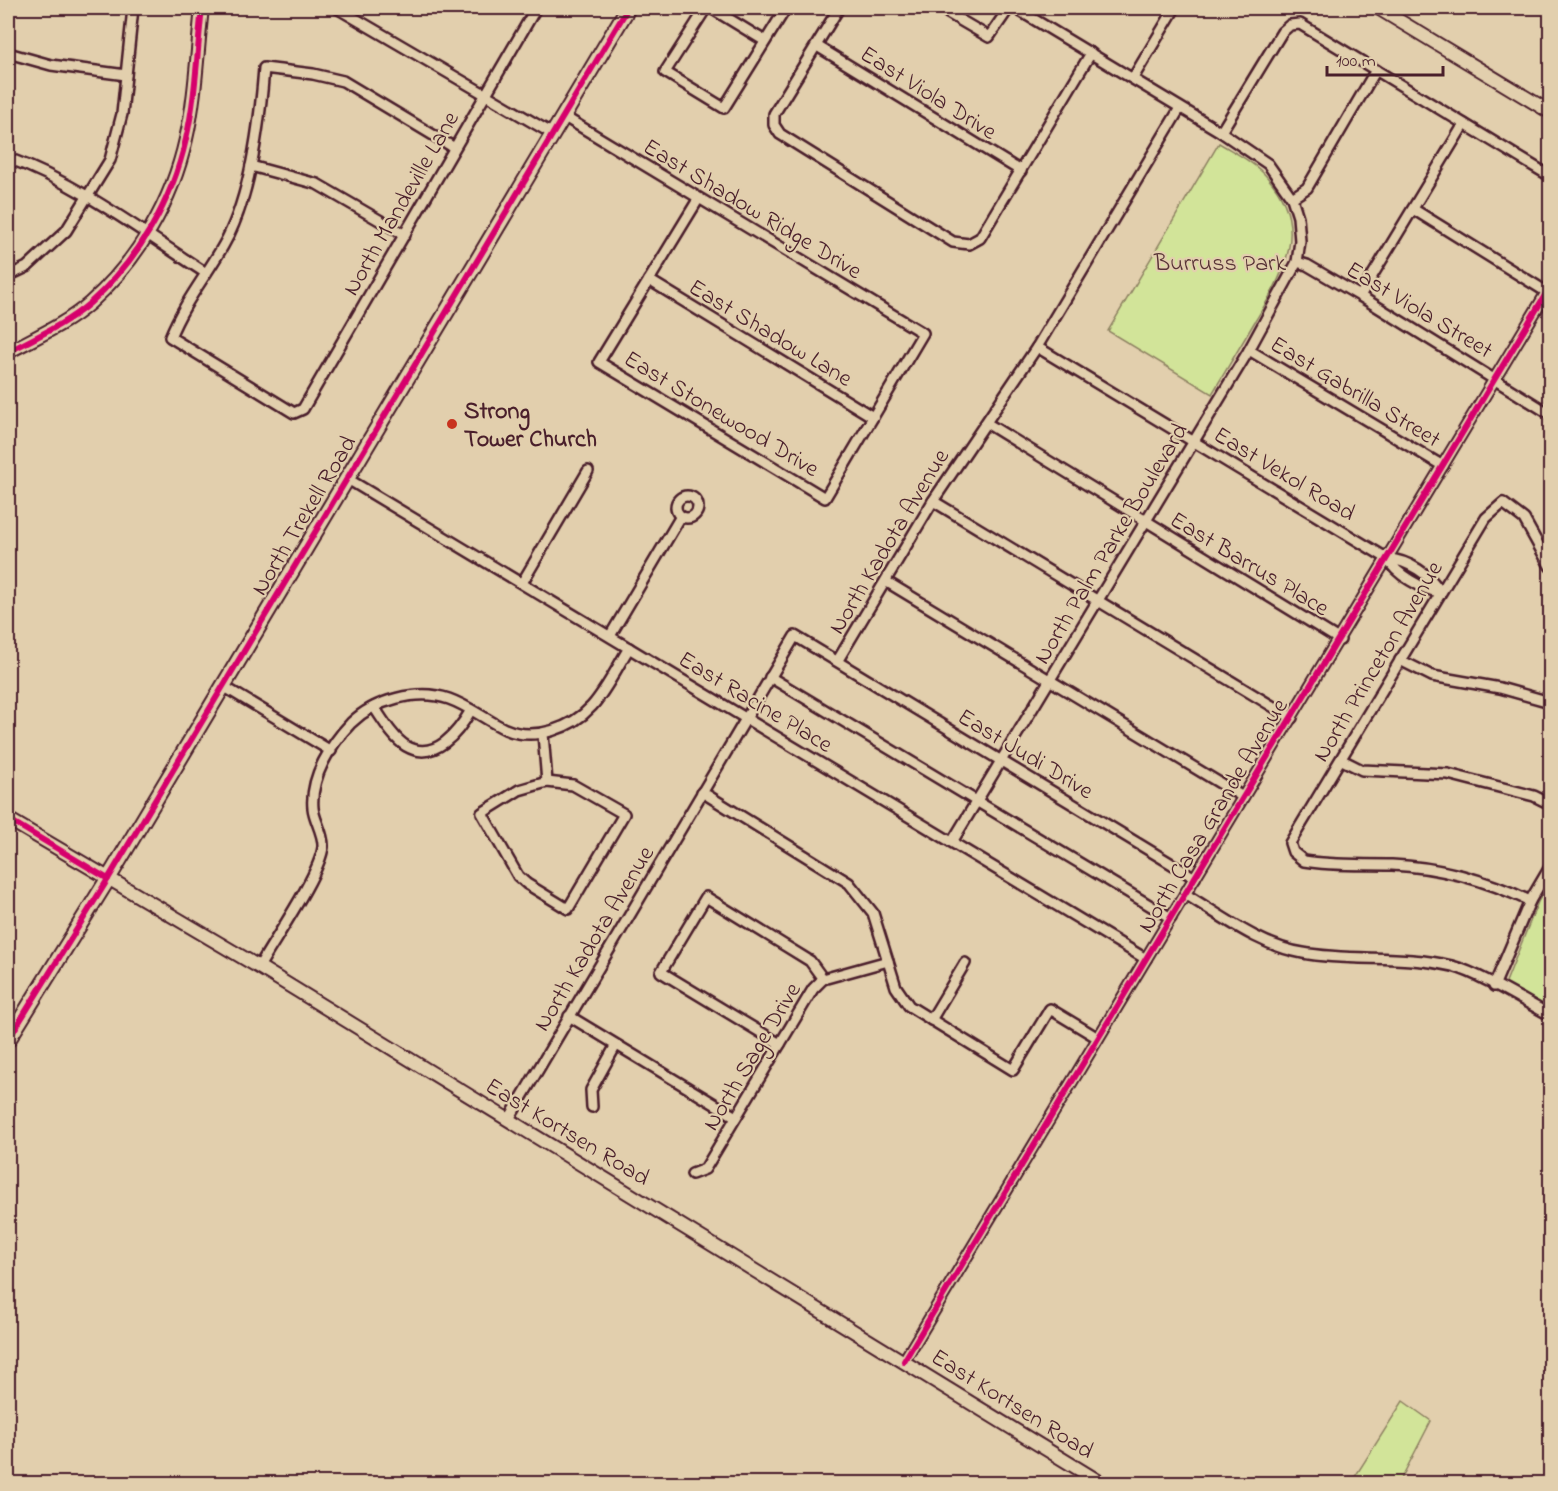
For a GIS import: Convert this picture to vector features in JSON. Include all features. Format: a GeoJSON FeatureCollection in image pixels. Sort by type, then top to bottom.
{"type":"FeatureCollection","features":[{"type":"Feature","properties":{"kind":"main road","name":"North Trekell Road"},"geometry":{"type":"LineString","coordinates":[[8,1040],[108,879],[628,8]]}},
{"type":"Feature","properties":{"kind":"street"},"geometry":{"type":"LineString","coordinates":[[8,276],[27,267],[66,231],[110,160],[122,114],[133,8]]}},
{"type":"Feature","properties":{"kind":"street"},"geometry":{"type":"LineString","coordinates":[[8,352],[58,326],[90,303],[125,267],[165,203],[184,148],[202,8]]}},
{"type":"Feature","properties":{"kind":"street"},"geometry":{"type":"LineString","coordinates":[[337,8],[553,134]]}},
{"type":"Feature","properties":{"kind":"street","name":"North Mandeville Lane"},"geometry":{"type":"LineString","coordinates":[[206,273],[170,337],[294,412],[303,408],[536,8]]}},
{"type":"Feature","properties":{"kind":"street"},"geometry":{"type":"LineString","coordinates":[[765,41],[708,8],[665,72],[724,108],[786,8]]}},
{"type":"Feature","properties":{"kind":"street"},"geometry":{"type":"LineString","coordinates":[[839,8],[818,46],[774,114],[774,126],[780,134],[953,242],[969,244],[980,238],[1091,53]]}},
{"type":"Feature","properties":{"kind":"street"},"geometry":{"type":"LineString","coordinates":[[951,8],[948,13],[989,37],[1009,8]]}},
{"type":"Feature","properties":{"kind":"street"},"geometry":{"type":"LineString","coordinates":[[1015,8],[1221,132],[1268,164],[1292,198],[1298,217],[1300,241],[1297,262]]}},
{"type":"Feature","properties":{"kind":"street"},"geometry":{"type":"LineString","coordinates":[[1133,78],[1175,8]]}},
{"type":"Feature","properties":{"kind":"street"},"geometry":{"type":"LineString","coordinates":[[1378,8],[1551,112]]}},
{"type":"Feature","properties":{"kind":"street"},"geometry":{"type":"LineString","coordinates":[[1221,132],[1282,32],[1290,25],[1300,24],[1551,176]]}},
{"type":"Feature","properties":{"kind":"street","name":"East Viola Drive"},"geometry":{"type":"LineString","coordinates":[[818,46],[1021,171]]}},
{"type":"Feature","properties":{"kind":"street"},"geometry":{"type":"LineString","coordinates":[[8,52],[51,64],[126,75]]}},
{"type":"Feature","properties":{"kind":"street"},"geometry":{"type":"LineString","coordinates":[[8,159],[35,168],[88,197],[206,273],[224,244],[251,166],[264,68],[313,74],[343,81],[453,147]]}},
{"type":"Feature","properties":{"kind":"street"},"geometry":{"type":"LineString","coordinates":[[1292,198],[1307,188],[1376,70]]}},
{"type":"Feature","properties":{"kind":"street","name":"North Kadota Avenue"},"geometry":{"type":"LineString","coordinates":[[509,1119],[795,636],[838,660],[887,582],[933,501],[971,443],[988,424],[1037,346],[1179,108]]}},
{"type":"Feature","properties":{"kind":"street","name":"East Shadow Ridge Drive"},"geometry":{"type":"LineString","coordinates":[[563,116],[923,333],[873,417]]}},
{"type":"Feature","properties":{"kind":"street"},"geometry":{"type":"LineString","coordinates":[[1360,296],[1464,124]]}},
{"type":"Feature","properties":{"kind":"street"},"geometry":{"type":"LineString","coordinates":[[251,166],[316,184],[405,235]]}},
{"type":"Feature","properties":{"kind":"street"},"geometry":{"type":"LineString","coordinates":[[649,280],[699,198]]}},
{"type":"Feature","properties":{"kind":"street"},"geometry":{"type":"LineString","coordinates":[[1413,209],[1550,291]]}},
{"type":"Feature","properties":{"kind":"street","name":"East Viola Street"},"geometry":{"type":"LineString","coordinates":[[1297,262],[1307,265],[1360,296],[1551,414]]}},
{"type":"Feature","properties":{"kind":"street","name":"North Palm Parke Boulevard"},"geometry":{"type":"LineString","coordinates":[[952,842],[1250,350],[1297,262]]}},
{"type":"Feature","properties":{"kind":"street","name":"East Stonewood Drive"},"geometry":{"type":"LineString","coordinates":[[649,280],[599,362],[825,498],[873,417]]}},
{"type":"Feature","properties":{"kind":"street","name":"East Shadow Lane"},"geometry":{"type":"LineString","coordinates":[[649,280],[873,417]]}},
{"type":"Feature","properties":{"kind":"street","name":"North Casa Grande Avenue"},"geometry":{"type":"LineString","coordinates":[[904,1360],[1550,291]]}},
{"type":"Feature","properties":{"kind":"street","name":"East Vekol Road"},"geometry":{"type":"LineString","coordinates":[[1037,346],[1388,559],[1392,567],[1430,591],[1440,592]]}},
{"type":"Feature","properties":{"kind":"street","name":"East Gabrilla Street"},"geometry":{"type":"LineString","coordinates":[[1250,350],[1443,466]]}},
{"type":"Feature","properties":{"kind":"street","name":"East Barrus Place"},"geometry":{"type":"LineString","coordinates":[[988,424],[1340,640]]}},
{"type":"Feature","properties":{"kind":"street"},"geometry":{"type":"LineString","coordinates":[[522,583],[588,471]]}},
{"type":"Feature","properties":{"kind":"street","name":"East Racine Place"},"geometry":{"type":"LineString","coordinates":[[346,478],[1146,958]]}},
{"type":"Feature","properties":{"kind":"street"},"geometry":{"type":"LineString","coordinates":[[933,501],[1292,718]]}},
{"type":"Feature","properties":{"kind":"street","name":"North Princeton Avenue"},"geometry":{"type":"LineString","coordinates":[[1530,901],[1494,884],[1446,871],[1394,865],[1304,861],[1293,852],[1290,843],[1486,518],[1503,503],[1524,519],[1551,566]]}},
{"type":"Feature","properties":{"kind":"street"},"geometry":{"type":"LineString","coordinates":[[610,636],[681,516]]}},
{"type":"Feature","properties":{"kind":"street"},"geometry":{"type":"LineString","coordinates":[[887,582],[1243,797]]}},
{"type":"Feature","properties":{"kind":"street"},"geometry":{"type":"LineString","coordinates":[[259,967],[317,868],[324,845],[313,808],[315,778],[352,722],[374,707],[420,695],[448,698],[507,729],[543,734],[575,720],[592,706],[628,648]]}},
{"type":"Feature","properties":{"kind":"street","name":"East Judi Drive"},"geometry":{"type":"LineString","coordinates":[[838,660],[1195,878]]}},
{"type":"Feature","properties":{"kind":"street"},"geometry":{"type":"LineString","coordinates":[[1400,660],[1432,676],[1500,688],[1551,702]]}},
{"type":"Feature","properties":{"kind":"street"},"geometry":{"type":"LineString","coordinates":[[770,677],[1170,918]]}},
{"type":"Feature","properties":{"kind":"street"},"geometry":{"type":"LineString","coordinates":[[223,686],[331,751]]}},
{"type":"Feature","properties":{"kind":"street"},"geometry":{"type":"LineString","coordinates":[[374,707],[405,746],[417,751],[429,751],[451,739],[471,710]]}},
{"type":"Feature","properties":{"kind":"street"},"geometry":{"type":"LineString","coordinates":[[543,734],[547,782]]}},
{"type":"Feature","properties":{"kind":"street"},"geometry":{"type":"LineString","coordinates":[[1342,760],[1362,770],[1448,774],[1534,796],[1551,804]]}},
{"type":"Feature","properties":{"kind":"street"},"geometry":{"type":"LineString","coordinates":[[547,782],[573,785],[624,814],[568,909],[526,884],[518,876],[482,813],[519,790],[547,782]]}},
{"type":"Feature","properties":{"kind":"street"},"geometry":{"type":"LineString","coordinates":[[702,792],[849,883],[873,913],[896,987],[909,1006],[931,1020],[1013,1070],[1050,1009],[1098,1038]]}},
{"type":"Feature","properties":{"kind":"street","name":"East Kortsen Road"},"geometry":{"type":"LineString","coordinates":[[8,819],[259,967],[1103,1484]]}},
{"type":"Feature","properties":{"kind":"street"},"geometry":{"type":"LineString","coordinates":[[1494,986],[1530,901],[1551,867]]}},
{"type":"Feature","properties":{"kind":"street"},"geometry":{"type":"LineString","coordinates":[[1185,894],[1273,945],[1301,953],[1336,958],[1414,958],[1455,967],[1551,1015]]}},
{"type":"Feature","properties":{"kind":"street"},"geometry":{"type":"LineString","coordinates":[[780,1044],[661,972],[706,897],[810,961],[823,979]]}},
{"type":"Feature","properties":{"kind":"street","name":"North Sage Drive"},"geometry":{"type":"LineString","coordinates":[[692,1174],[705,1169],[813,989],[823,979],[888,961]]}},
{"type":"Feature","properties":{"kind":"street"},"geometry":{"type":"LineString","coordinates":[[931,1020],[964,963]]}},
{"type":"Feature","properties":{"kind":"street"},"geometry":{"type":"LineString","coordinates":[[569,1016],[736,1117]]}},
{"type":"Feature","properties":{"kind":"street"},"geometry":{"type":"LineString","coordinates":[[592,1107],[591,1089],[616,1045]]}},
{"type":"Feature","properties":{"kind":"green space","name":"Burruss Park"},"geometry":{"type":"Polygon","coordinates":[[[1219,143],[1250,162],[1267,177],[1281,196],[1288,214],[1290,233],[1283,269],[1275,287],[1212,394],[1108,331],[1219,143]]]}},
{"type":"Feature","properties":{"kind":"green space"},"geometry":{"type":"Polygon","coordinates":[[[1550,881],[1550,1015],[1504,987],[1538,902],[1550,881]]]}},
{"type":"Feature","properties":{"kind":"green space"},"geometry":{"type":"Polygon","coordinates":[[[1403,1401],[1431,1421],[1399,1483],[1351,1483],[1403,1401]]]}},
{"type":"Feature","properties":{"kind":"cycle path"},"geometry":{"type":"LineString","coordinates":[[8,352],[81,311],[123,268],[151,228],[172,185],[186,139],[194,90],[202,8]]}},
{"type":"Feature","properties":{"kind":"cycle path"},"geometry":{"type":"LineString","coordinates":[[8,1040],[108,879],[628,8]]}},
{"type":"Feature","properties":{"kind":"cycle path"},"geometry":{"type":"LineString","coordinates":[[904,1361],[1550,287]]}},
{"type":"Feature","properties":{"kind":"cycle path"},"geometry":{"type":"LineString","coordinates":[[8,819],[108,879]]}},
{"type":"Feature","properties":{"kind":"place","name":"Strong Tower Church"},"geometry":{"type":"Point","coordinates":[452,424]}}]}
